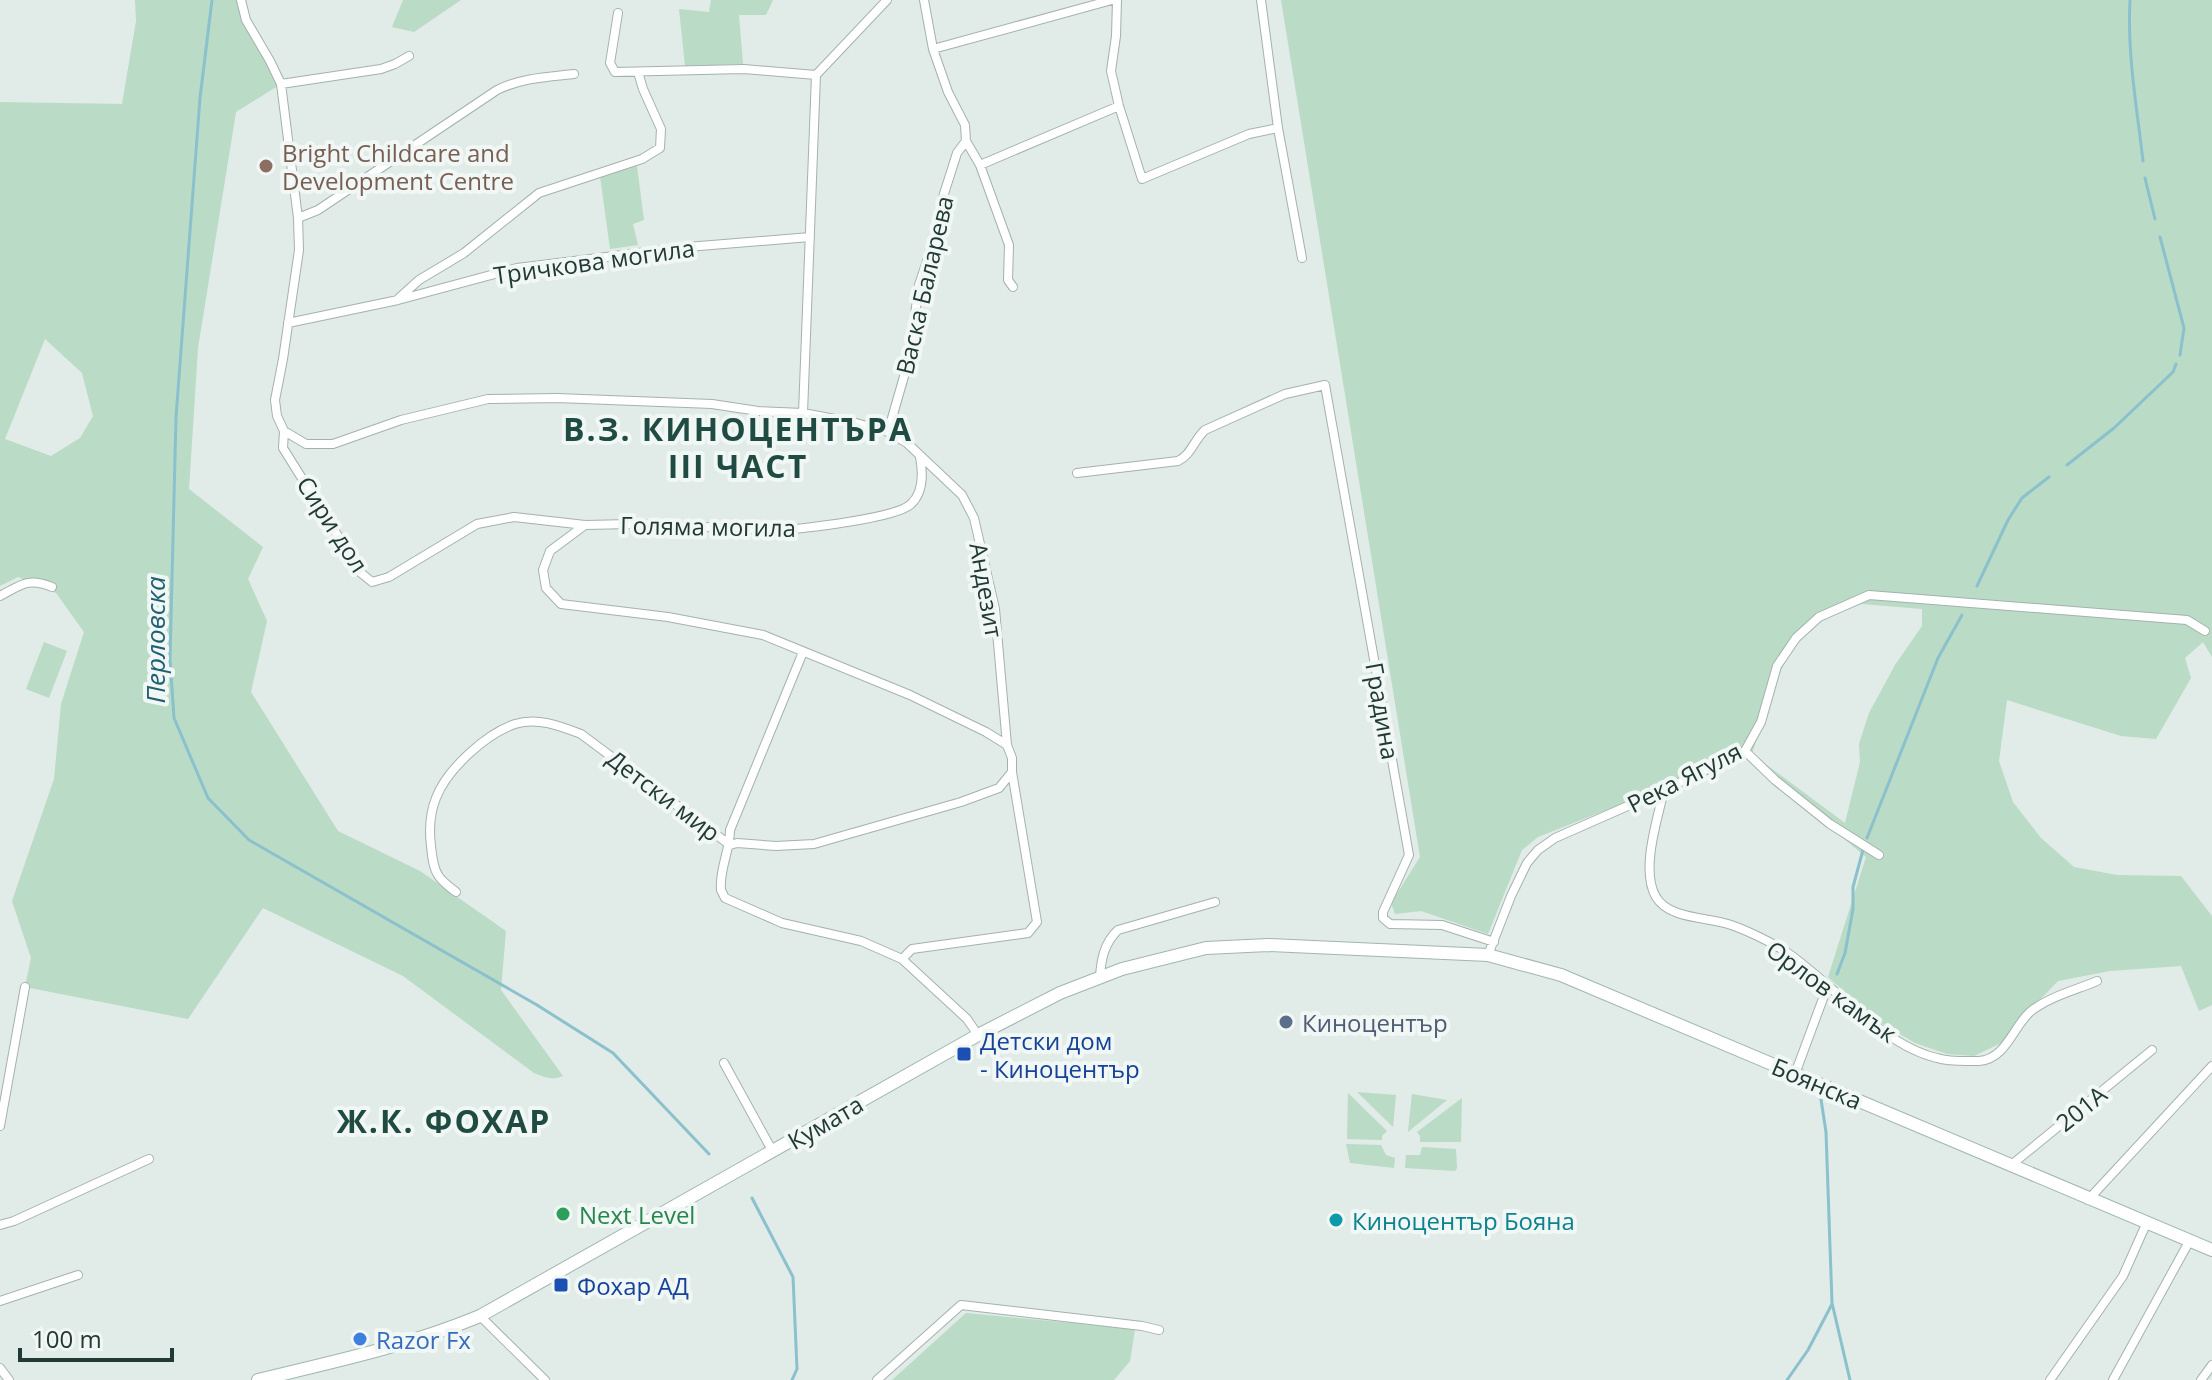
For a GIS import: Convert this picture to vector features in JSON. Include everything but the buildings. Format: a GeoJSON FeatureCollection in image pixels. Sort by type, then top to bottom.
{"type":"FeatureCollection","features":[{"type":"Feature","properties":{"kind":"main road","name":"Кумата"},"geometry":{"type":"LineString","coordinates":[[258,1380],[395,1346],[480,1316],[978,1035],[1060,993],[1100,977],[1206,948],[1268,945],[1412,953]]}},
{"type":"Feature","properties":{"kind":"main road","name":"Боянска"},"geometry":{"type":"LineString","coordinates":[[1412,953],[1488,955],[1561,975],[2212,1250]]}},
{"type":"Feature","properties":{"kind":"street"},"geometry":{"type":"LineString","coordinates":[[241,0],[246,20],[281,84],[298,218],[299,250],[275,400],[277,416],[284,431],[306,444],[333,444],[401,420],[488,399],[631,400],[803,413],[856,423],[888,432],[907,443],[920,456]]}},
{"type":"Feature","properties":{"kind":"street"},"geometry":{"type":"LineString","coordinates":[[803,413],[816,75],[887,0]]}},
{"type":"Feature","properties":{"kind":"street"},"geometry":{"type":"LineString","coordinates":[[924,0],[933,49],[948,92],[965,125],[966,141],[980,165],[1009,245],[1008,280],[1013,287]]}},
{"type":"Feature","properties":{"kind":"street"},"geometry":{"type":"LineString","coordinates":[[933,49],[1114,0],[1116,36],[1111,71],[1142,179],[1249,134],[1278,128]]}},
{"type":"Feature","properties":{"kind":"street"},"geometry":{"type":"LineString","coordinates":[[1261,0],[1278,128],[1302,258]]}},
{"type":"Feature","properties":{"kind":"street"},"geometry":{"type":"LineString","coordinates":[[618,13],[610,63],[615,72],[744,69],[816,75]]}},
{"type":"Feature","properties":{"kind":"street"},"geometry":{"type":"LineString","coordinates":[[281,84],[381,69],[409,56]]}},
{"type":"Feature","properties":{"kind":"street"},"geometry":{"type":"LineString","coordinates":[[398,300],[419,280],[464,253],[539,193],[642,159],[660,148],[661,129],[638,72]]}},
{"type":"Feature","properties":{"kind":"street"},"geometry":{"type":"LineString","coordinates":[[298,218],[318,210],[497,90],[511,83],[574,74]]}},
{"type":"Feature","properties":{"kind":"street"},"geometry":{"type":"LineString","coordinates":[[980,165],[1119,106]]}},
{"type":"Feature","properties":{"kind":"street","name":"Васка Баларева"},"geometry":{"type":"LineString","coordinates":[[888,432],[909,359],[919,285],[939,225],[943,197],[957,153],[966,141]]}},
{"type":"Feature","properties":{"kind":"street","name":"Тричкова могила"},"geometry":{"type":"LineString","coordinates":[[288,323],[398,300],[517,268],[687,247],[810,237]]}},
{"type":"Feature","properties":{"kind":"street","name":"Градина"},"geometry":{"type":"LineString","coordinates":[[1077,473],[1178,461],[1186,457],[1205,430],[1285,394],[1325,385],[1409,855],[1383,918],[1390,924],[1442,925],[1494,942]]}},
{"type":"Feature","properties":{"kind":"street","name":"Сири дол"},"geometry":{"type":"LineString","coordinates":[[284,431],[283,448],[361,573],[372,582],[389,577],[477,524],[514,517],[585,525]]}},
{"type":"Feature","properties":{"kind":"street","name":"Голяма могила"},"geometry":{"type":"LineString","coordinates":[[920,456],[919,494],[910,507],[890,513],[802,529],[585,525],[550,551],[543,570],[546,588],[561,604],[668,617],[763,635],[910,695],[1007,745]]}},
{"type":"Feature","properties":{"kind":"street","name":"Андезит"},"geometry":{"type":"LineString","coordinates":[[920,456],[962,495],[974,518],[995,609],[1007,745]]}},
{"type":"Feature","properties":{"kind":"street"},"geometry":{"type":"LineString","coordinates":[[0,596],[27,582],[37,581],[52,587]]}},
{"type":"Feature","properties":{"kind":"street","name":"Река Ягуля"},"geometry":{"type":"LineString","coordinates":[[1488,955],[1527,863],[1538,850],[1555,838],[1745,751],[1761,722],[1777,666],[1796,638],[1819,617],[1869,595],[2187,620],[2205,631]]}},
{"type":"Feature","properties":{"kind":"street"},"geometry":{"type":"LineString","coordinates":[[803,652],[730,830],[730,845],[814,844],[961,802],[999,788],[1012,772]]}},
{"type":"Feature","properties":{"kind":"street","name":"Детски мир"},"geometry":{"type":"LineString","coordinates":[[456,892],[439,877],[433,862],[429,829],[436,797],[456,765],[496,734],[516,724],[555,724],[581,734],[730,845],[725,852],[720,882],[725,898],[782,923],[861,941],[902,959],[967,1019],[978,1035]]}},
{"type":"Feature","properties":{"kind":"street"},"geometry":{"type":"LineString","coordinates":[[902,959],[912,949],[1028,933],[1037,922],[1012,758],[1007,745]]}},
{"type":"Feature","properties":{"kind":"street"},"geometry":{"type":"LineString","coordinates":[[1745,751],[1775,780],[1830,824],[1879,855]]}},
{"type":"Feature","properties":{"kind":"street","name":"Орлов камък"},"geometry":{"type":"LineString","coordinates":[[1664,790],[1652,843],[1650,882],[1657,899],[1682,914],[1730,924],[1783,950],[1877,1027],[1916,1051],[1957,1061],[1984,1060],[2000,1052],[2030,1012],[2097,981]]}},
{"type":"Feature","properties":{"kind":"street"},"geometry":{"type":"LineString","coordinates":[[1100,977],[1101,958],[1118,930],[1215,902]]}},
{"type":"Feature","properties":{"kind":"street"},"geometry":{"type":"LineString","coordinates":[[1795,1074],[1828,985]]}},
{"type":"Feature","properties":{"kind":"street"},"geometry":{"type":"LineString","coordinates":[[0,1126],[25,987]]}},
{"type":"Feature","properties":{"kind":"street","name":"201А"},"geometry":{"type":"LineString","coordinates":[[2010,1166],[2152,1050]]}},
{"type":"Feature","properties":{"kind":"street"},"geometry":{"type":"LineString","coordinates":[[724,1063],[773,1152]]}},
{"type":"Feature","properties":{"kind":"street"},"geometry":{"type":"LineString","coordinates":[[2088,1200],[2212,1066]]}},
{"type":"Feature","properties":{"kind":"street"},"geometry":{"type":"LineString","coordinates":[[0,1225],[149,1159]]}},
{"type":"Feature","properties":{"kind":"street"},"geometry":{"type":"LineString","coordinates":[[2050,1380],[2123,1276],[2147,1222]]}},
{"type":"Feature","properties":{"kind":"street"},"geometry":{"type":"LineString","coordinates":[[2113,1380],[2190,1240]]}},
{"type":"Feature","properties":{"kind":"street"},"geometry":{"type":"LineString","coordinates":[[0,1301],[78,1275]]}},
{"type":"Feature","properties":{"kind":"street"},"geometry":{"type":"LineString","coordinates":[[877,1380],[961,1305],[1159,1330]]}},
{"type":"Feature","properties":{"kind":"street"},"geometry":{"type":"LineString","coordinates":[[480,1316],[545,1380]]}},
{"type":"Feature","properties":{"kind":"street"},"geometry":{"type":"LineString","coordinates":[[2201,1380],[2212,1365]]}},
{"type":"Feature","properties":{"kind":"street"},"geometry":{"type":"LineString","coordinates":[[0,1368],[9,1380]]}},
{"type":"Feature","properties":{"kind":"green space"},"geometry":{"type":"Polygon","coordinates":[[[135,0],[241,0],[281,84],[236,112],[198,348],[189,489],[263,547],[248,579],[267,621],[251,692],[338,831],[420,871],[506,931],[501,990],[563,1076],[551,1078],[534,1073],[403,976],[263,908],[188,1019],[25,987],[31,958],[12,901],[54,779],[61,704],[84,632],[56,593],[18,577],[0,586],[0,102],[122,104],[136,21],[135,0]],[[45,339],[5,439],[51,456],[80,438],[93,416],[82,373],[45,339]]]}},
{"type":"Feature","properties":{"kind":"green space"},"geometry":{"type":"Polygon","coordinates":[[[403,0],[461,0],[414,32],[392,27],[403,0]]]}},
{"type":"Feature","properties":{"kind":"green space"},"geometry":{"type":"Polygon","coordinates":[[[711,0],[773,0],[766,15],[739,15],[743,64],[685,66],[679,9],[709,12],[711,0]]]}},
{"type":"Feature","properties":{"kind":"green space"},"geometry":{"type":"Polygon","coordinates":[[[1281,0],[2212,0],[2212,657],[2203,642],[2185,658],[2191,678],[2156,739],[2121,736],[2007,700],[1999,761],[2013,802],[2041,838],[2074,867],[2117,875],[2181,876],[2212,916],[2212,1005],[2199,1011],[2181,966],[2110,971],[2058,981],[2001,1043],[1974,1056],[1947,1054],[1915,1043],[1876,1020],[1828,977],[1866,857],[1739,752],[1538,837],[1522,850],[1488,934],[1421,911],[1395,914],[1391,903],[1420,857],[1281,0]],[[1862,604],[1823,621],[1800,640],[1790,654],[1768,704],[1752,754],[1845,823],[1860,762],[1859,744],[1869,713],[1895,665],[1922,626],[1922,609],[1862,604]]]}},
{"type":"Feature","properties":{"kind":"green space"},"geometry":{"type":"Polygon","coordinates":[[[637,166],[644,220],[633,224],[638,245],[610,249],[600,176],[637,166]]]}},
{"type":"Feature","properties":{"kind":"green space"},"geometry":{"type":"Polygon","coordinates":[[[44,642],[67,651],[49,698],[26,689],[44,642]]]}},
{"type":"Feature","properties":{"kind":"green space"},"geometry":{"type":"Polygon","coordinates":[[[1357,1092],[1396,1095],[1393,1127],[1357,1092]]]}},
{"type":"Feature","properties":{"kind":"green space"},"geometry":{"type":"Polygon","coordinates":[[[1348,1093],[1387,1131],[1382,1140],[1347,1139],[1348,1093]]]}},
{"type":"Feature","properties":{"kind":"green space"},"geometry":{"type":"Polygon","coordinates":[[[1412,1094],[1447,1100],[1408,1132],[1408,1131],[1412,1094]]]}},
{"type":"Feature","properties":{"kind":"green space"},"geometry":{"type":"Polygon","coordinates":[[[1462,1098],[1461,1142],[1420,1142],[1417,1132],[1462,1098]]]}},
{"type":"Feature","properties":{"kind":"green space"},"geometry":{"type":"Polygon","coordinates":[[[1346,1144],[1381,1145],[1386,1155],[1395,1158],[1394,1168],[1350,1163],[1346,1144]]]}},
{"type":"Feature","properties":{"kind":"green space"},"geometry":{"type":"Polygon","coordinates":[[[1422,1147],[1456,1149],[1457,1168],[1455,1171],[1405,1168],[1406,1155],[1420,1155],[1422,1147]]]}},
{"type":"Feature","properties":{"kind":"green space"},"geometry":{"type":"Polygon","coordinates":[[[966,1313],[1135,1329],[1130,1361],[1114,1380],[892,1380],[966,1313]]]}},
{"type":"Feature","properties":{"kind":"waterway","name":"Перловска"},"geometry":{"type":"LineString","coordinates":[[212,0],[200,98],[176,417],[170,659],[174,718],[208,798],[249,840],[537,1005],[613,1053],[709,1154]]}},
{"type":"Feature","properties":{"kind":"waterway"},"geometry":{"type":"LineString","coordinates":[[2130,0],[2131,61],[2143,161]]}},
{"type":"Feature","properties":{"kind":"waterway"},"geometry":{"type":"LineString","coordinates":[[2145,178],[2155,219]]}},
{"type":"Feature","properties":{"kind":"waterway"},"geometry":{"type":"LineString","coordinates":[[2160,237],[2184,328],[2180,355]]}},
{"type":"Feature","properties":{"kind":"waterway"},"geometry":{"type":"LineString","coordinates":[[2067,465],[2114,428],[2173,372],[2176,364]]}},
{"type":"Feature","properties":{"kind":"waterway"},"geometry":{"type":"LineString","coordinates":[[1977,586],[2008,520],[2022,498],[2049,477]]}},
{"type":"Feature","properties":{"kind":"waterway"},"geometry":{"type":"LineString","coordinates":[[1867,838],[1938,658],[1962,615]]}},
{"type":"Feature","properties":{"kind":"waterway"},"geometry":{"type":"LineString","coordinates":[[1837,974],[1845,953],[1853,909],[1853,887],[1863,850]]}},
{"type":"Feature","properties":{"kind":"waterway"},"geometry":{"type":"LineString","coordinates":[[1820,1093],[1826,1132],[1832,1303],[1850,1380]]}},
{"type":"Feature","properties":{"kind":"waterway","name":"Перловска"},"geometry":{"type":"LineString","coordinates":[[752,1198],[793,1277],[797,1369],[792,1380]]}},
{"type":"Feature","properties":{"kind":"waterway"},"geometry":{"type":"LineString","coordinates":[[1787,1380],[1808,1350],[1832,1304]]}},
{"type":"Feature","properties":{"kind":"place","name":"Bright Childcare and Development Centre"},"geometry":{"type":"Point","coordinates":[266,166]}},
{"type":"Feature","properties":{"kind":"place","name":"Киноцентър"},"geometry":{"type":"Point","coordinates":[1286,1022]}},
{"type":"Feature","properties":{"kind":"place","name":"Детски дом - Киноцентър"},"geometry":{"type":"Point","coordinates":[964,1054]}},
{"type":"Feature","properties":{"kind":"place","name":"Next Level"},"geometry":{"type":"Point","coordinates":[563,1214]}},
{"type":"Feature","properties":{"kind":"place","name":"Киноцентър Бояна"},"geometry":{"type":"Point","coordinates":[1336,1220]}},
{"type":"Feature","properties":{"kind":"place","name":"Фохар АД"},"geometry":{"type":"Point","coordinates":[561,1285]}},
{"type":"Feature","properties":{"kind":"place","name":"Razor Fx"},"geometry":{"type":"Point","coordinates":[360,1339]}},
{"type":"Feature","properties":{"kind":"district","name":"В.З. КИНОЦЕНТЪРА ІІІ ЧАСТ"},"geometry":{"type":"Point","coordinates":[738,446]}},
{"type":"Feature","properties":{"kind":"district","name":"Ж.К. ФОХАР"},"geometry":{"type":"Point","coordinates":[444,1120]}}]}
